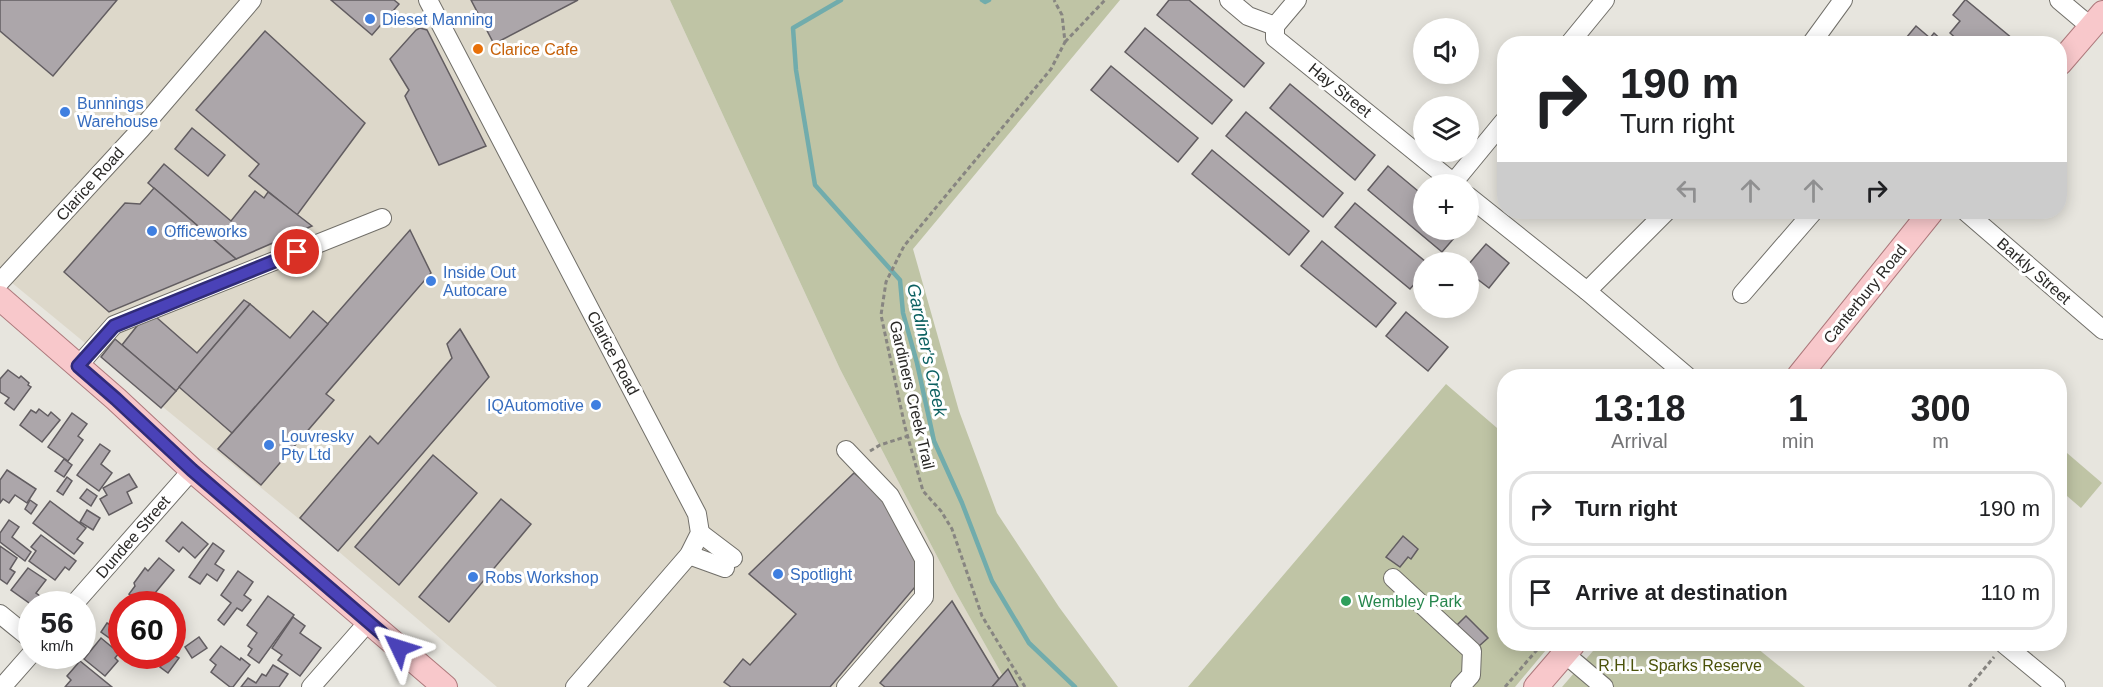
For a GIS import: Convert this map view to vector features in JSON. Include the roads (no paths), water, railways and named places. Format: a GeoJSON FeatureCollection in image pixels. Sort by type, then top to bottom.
{"type":"FeatureCollection","features":[{"type":"Feature","properties":{"kind":"main road"},"geometry":{"type":"LineString","coordinates":[[2067,55],[2097,20]]}},
{"type":"Feature","properties":{"kind":"main road","name":"Canterbury Road"},"geometry":{"type":"LineString","coordinates":[[1804,369],[1925,219]]}},
{"type":"Feature","properties":{"kind":"main road"},"geometry":{"type":"LineString","coordinates":[[0,298],[116,399],[192,470],[445,687]]}},
{"type":"Feature","properties":{"kind":"main road"},"geometry":{"type":"LineString","coordinates":[[1536,687],[1567,651]]}},
{"type":"Feature","properties":{"kind":"street","name":"Clarice Road"},"geometry":{"type":"LineString","coordinates":[[0,282],[141,129],[252,0]]}},
{"type":"Feature","properties":{"kind":"street","name":"Clarice Road"},"geometry":{"type":"LineString","coordinates":[[428,0],[698,514],[700,533]]}},
{"type":"Feature","properties":{"kind":"street"},"geometry":{"type":"LineString","coordinates":[[1229,0],[1248,16],[1275,26],[1297,0]]}},
{"type":"Feature","properties":{"kind":"street"},"geometry":{"type":"LineString","coordinates":[[1576,36],[1605,0]]}},
{"type":"Feature","properties":{"kind":"street"},"geometry":{"type":"LineString","coordinates":[[1817,36],[1843,0]]}},
{"type":"Feature","properties":{"kind":"street"},"geometry":{"type":"LineString","coordinates":[[2059,0],[2097,20]]}},
{"type":"Feature","properties":{"kind":"street","name":"Hay Street"},"geometry":{"type":"LineString","coordinates":[[1275,26],[1275,38],[1442,174]]}},
{"type":"Feature","properties":{"kind":"street"},"geometry":{"type":"LineString","coordinates":[[1462,174],[1497,130]]}},
{"type":"Feature","properties":{"kind":"street"},"geometry":{"type":"LineString","coordinates":[[1479,205],[1587,291],[1674,369]]}},
{"type":"Feature","properties":{"kind":"street"},"geometry":{"type":"LineString","coordinates":[[78,366],[114,326],[382,218]]}},
{"type":"Feature","properties":{"kind":"street"},"geometry":{"type":"LineString","coordinates":[[1587,291],[1659,219]]}},
{"type":"Feature","properties":{"kind":"street"},"geometry":{"type":"LineString","coordinates":[[1742,294],[1807,219]]}},
{"type":"Feature","properties":{"kind":"street","name":"Barkly Street"},"geometry":{"type":"LineString","coordinates":[[1974,219],[2103,330]]}},
{"type":"Feature","properties":{"kind":"street"},"geometry":{"type":"LineString","coordinates":[[0,259],[22,259]]}},
{"type":"Feature","properties":{"kind":"street"},"geometry":{"type":"LineString","coordinates":[[846,450],[890,496],[924,559],[924,597],[846,687]]}},
{"type":"Feature","properties":{"kind":"street","name":"Dundee Street"},"geometry":{"type":"LineString","coordinates":[[85,591],[192,470]]}},
{"type":"Feature","properties":{"kind":"street"},"geometry":{"type":"LineString","coordinates":[[575,687],[689,555],[700,533],[729,563],[689,555]]}},
{"type":"Feature","properties":{"kind":"street"},"geometry":{"type":"LineString","coordinates":[[1393,578],[1472,651],[1471,675],[1460,687]]}},
{"type":"Feature","properties":{"kind":"street"},"geometry":{"type":"LineString","coordinates":[[0,614],[18,629]]}},
{"type":"Feature","properties":{"kind":"street"},"geometry":{"type":"LineString","coordinates":[[311,687],[369,621]]}},
{"type":"Feature","properties":{"kind":"street"},"geometry":{"type":"LineString","coordinates":[[1571,651],[1604,687]]}},
{"type":"Feature","properties":{"kind":"street"},"geometry":{"type":"LineString","coordinates":[[2013,651],[2056,687]]}},
{"type":"Feature","properties":{"kind":"street"},"geometry":{"type":"LineString","coordinates":[[2,687],[18,669]]}},
{"type":"Feature","properties":{"kind":"waterway","name":"Gardiner's Creek"},"geometry":{"type":"LineString","coordinates":[[841,0],[793,28],[796,70],[815,185],[900,280],[903,313],[917,363],[934,441],[962,503],[992,581],[1029,643],[1075,687]]}},
{"type":"Feature","properties":{"kind":"waterway","name":"Gardiner's Creek"},"geometry":{"type":"LineString","coordinates":[[982,0],[985,2],[989,0]]}},
{"type":"Feature","properties":{"kind":"place","name":"Dieset Manning"},"geometry":{"type":"Point","coordinates":[370,19]}},
{"type":"Feature","properties":{"kind":"place","name":"Clarice Cafe"},"geometry":{"type":"Point","coordinates":[478,49]}},
{"type":"Feature","properties":{"kind":"place","name":"Bunnings Warehouse"},"geometry":{"type":"Point","coordinates":[65,112]}},
{"type":"Feature","properties":{"kind":"place","name":"Officeworks"},"geometry":{"type":"Point","coordinates":[152,231]}},
{"type":"Feature","properties":{"kind":"place","name":"Inside Out Autocare"},"geometry":{"type":"Point","coordinates":[431,281]}},
{"type":"Feature","properties":{"kind":"place","name":"IQAutomotive"},"geometry":{"type":"Point","coordinates":[596,405]}},
{"type":"Feature","properties":{"kind":"place","name":"Louvresky Pty Ltd"},"geometry":{"type":"Point","coordinates":[269,445]}},
{"type":"Feature","properties":{"kind":"place","name":"Spotlight"},"geometry":{"type":"Point","coordinates":[778,574]}},
{"type":"Feature","properties":{"kind":"place","name":"Robs Workshop"},"geometry":{"type":"Point","coordinates":[473,577]}},
{"type":"Feature","properties":{"kind":"place","name":"Wembley Park"},"geometry":{"type":"Point","coordinates":[1346,601]}},
{"type":"Feature","properties":{"kind":"park label","name":"R.H.L. Sparks Reserve"},"geometry":{"type":"Point","coordinates":[1680,665]}}]}
